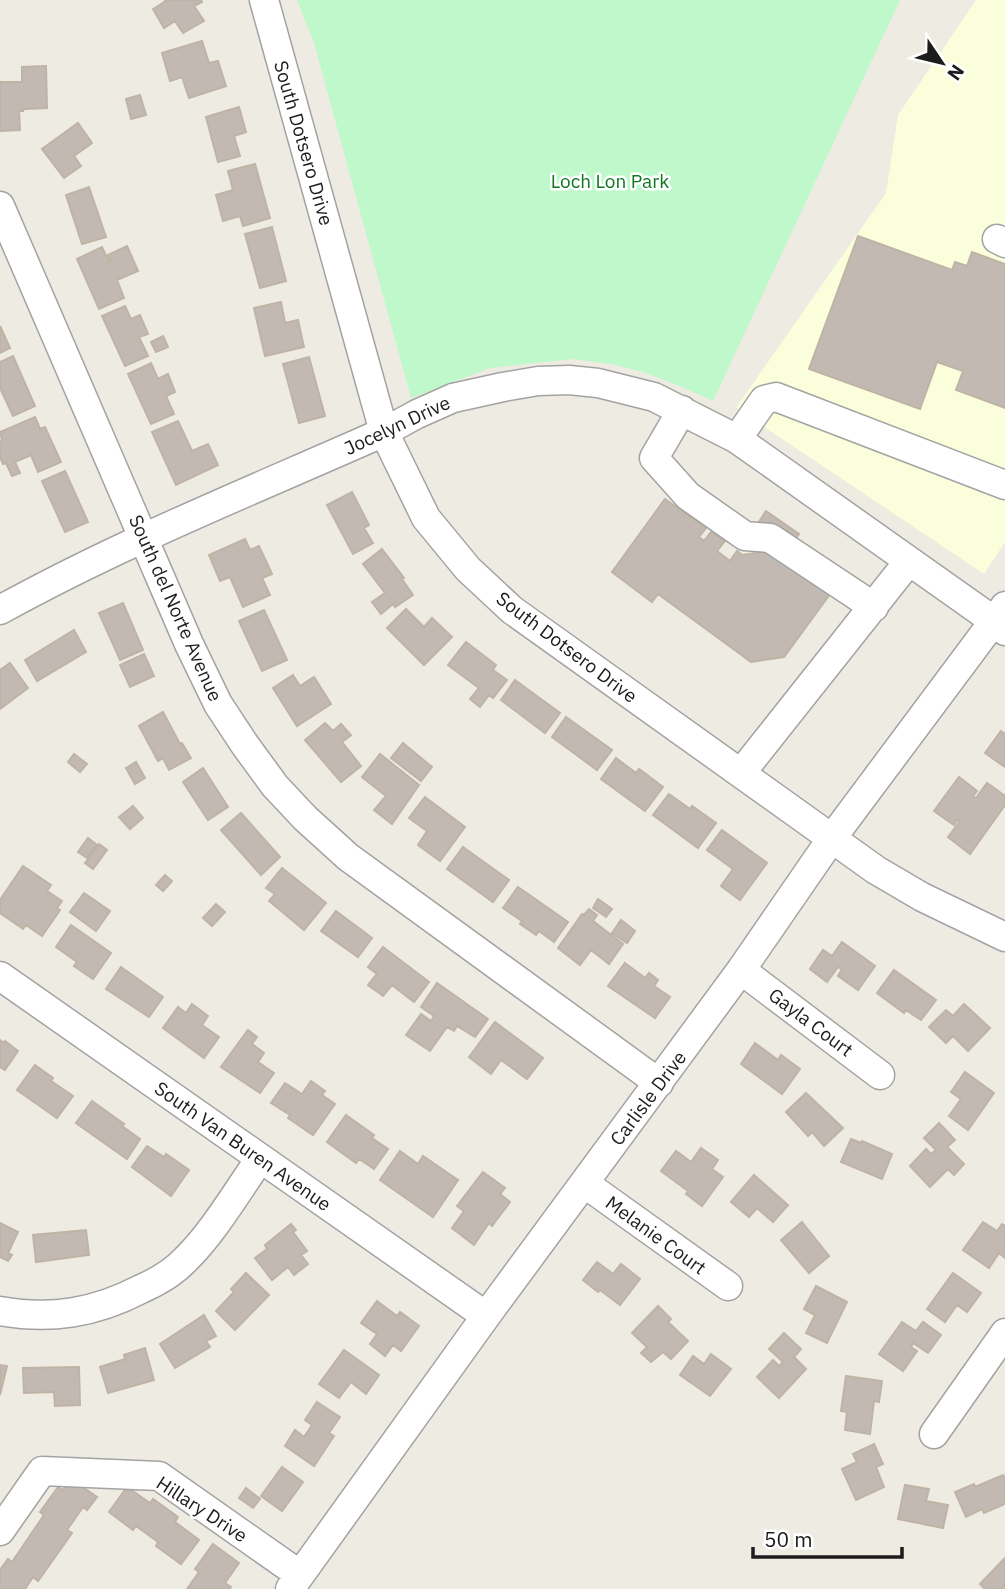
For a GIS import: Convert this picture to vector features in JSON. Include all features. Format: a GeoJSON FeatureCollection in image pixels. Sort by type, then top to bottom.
{"type":"FeatureCollection","features":[{"type":"Feature","properties":{"kind":"street","name":"South Dotsero Drive"},"geometry":{"type":"LineString","coordinates":[[264,0],[384,432],[426,518],[468,569],[512,610],[876,870],[922,897],[1005,937]]}},
{"type":"Feature","properties":{"kind":"street","name":"South del Norte Avenue"},"geometry":{"type":"LineString","coordinates":[[0,206],[189,644],[218,704],[268,776],[305,818],[348,857],[659,1083]]}},
{"type":"Feature","properties":{"kind":"street","name":"Jocelyn Drive"},"geometry":{"type":"LineString","coordinates":[[0,610],[144,538],[384,432],[453,398],[538,381],[569,380],[598,383],[654,397],[737,439],[909,561],[1001,619]]}},
{"type":"Feature","properties":{"kind":"street"},"geometry":{"type":"LineString","coordinates":[[737,439],[764,400],[776,397],[1005,485]]}},
{"type":"Feature","properties":{"kind":"street"},"geometry":{"type":"LineString","coordinates":[[682,410],[654,458],[688,496],[745,536],[770,538],[874,607]]}},
{"type":"Feature","properties":{"kind":"street"},"geometry":{"type":"LineString","coordinates":[[741,773],[909,561]]}},
{"type":"Feature","properties":{"kind":"street","name":"Carlisle Drive"},"geometry":{"type":"LineString","coordinates":[[295,1582],[486,1316],[741,970],[832,838],[1001,619]]}},
{"type":"Feature","properties":{"kind":"street","name":"Gayla Court"},"geometry":{"type":"LineString","coordinates":[[741,970],[880,1075]]}},
{"type":"Feature","properties":{"kind":"street","name":"South Van Buren Avenue"},"geometry":{"type":"LineString","coordinates":[[0,976],[486,1316]]}},
{"type":"Feature","properties":{"kind":"street"},"geometry":{"type":"LineString","coordinates":[[0,1311],[41,1315],[96,1309],[152,1284],[187,1259],[260,1159]]}},
{"type":"Feature","properties":{"kind":"street","name":"Melanie Court"},"geometry":{"type":"LineString","coordinates":[[584,1184],[728,1286]]}},
{"type":"Feature","properties":{"kind":"street"},"geometry":{"type":"LineString","coordinates":[[934,1434],[1005,1333]]}},
{"type":"Feature","properties":{"kind":"street","name":"Hillary Drive"},"geometry":{"type":"LineString","coordinates":[[0,1531],[42,1471],[159,1476],[295,1582]]}},
{"type":"Feature","properties":{"kind":"shaded area"},"geometry":{"type":"Polygon","coordinates":[[[976,0],[1005,0],[1005,542],[984,574],[736,408],[886,193],[898,115],[976,0]]]}},
{"type":"Feature","properties":{"kind":"green space","name":"Loch Lon Park"},"geometry":{"type":"Polygon","coordinates":[[[297,0],[900,0],[713,401],[643,372],[611,364],[572,359],[490,368],[411,398],[314,43],[297,0]]]}},
{"type":"Feature","properties":{"kind":"building"},"geometry":{"type":"Polygon","coordinates":[[[165,0],[201,0],[202,2],[194,6],[204,21],[183,33],[175,21],[164,28],[153,9],[165,0]]]}},
{"type":"Feature","properties":{"kind":"building"},"geometry":{"type":"Polygon","coordinates":[[[202,41],[209,63],[218,61],[226,86],[189,98],[182,77],[170,81],[162,53],[202,41]]]}},
{"type":"Feature","properties":{"kind":"building"},"geometry":{"type":"Polygon","coordinates":[[[46,66],[47,108],[19,111],[20,130],[0,131],[0,82],[22,82],[22,67],[46,66]]]}},
{"type":"Feature","properties":{"kind":"building"},"geometry":{"type":"Polygon","coordinates":[[[140,95],[146,115],[131,119],[126,99],[140,95]]]}},
{"type":"Feature","properties":{"kind":"building"},"geometry":{"type":"Polygon","coordinates":[[[239,107],[246,132],[234,136],[240,156],[218,162],[206,117],[239,107]]]}},
{"type":"Feature","properties":{"kind":"building"},"geometry":{"type":"Polygon","coordinates":[[[78,123],[92,143],[74,156],[81,166],[64,178],[42,149],[78,123]]]}},
{"type":"Feature","properties":{"kind":"building"},"geometry":{"type":"Polygon","coordinates":[[[255,164],[270,218],[243,226],[240,216],[223,221],[216,195],[233,190],[228,171],[255,164]]]}},
{"type":"Feature","properties":{"kind":"building"},"geometry":{"type":"Polygon","coordinates":[[[89,187],[106,237],[82,244],[66,195],[89,187]]]}},
{"type":"Feature","properties":{"kind":"building"},"geometry":{"type":"Polygon","coordinates":[[[272,227],[286,281],[260,288],[245,234],[272,227]]]}},
{"type":"Feature","properties":{"kind":"building"},"geometry":{"type":"Polygon","coordinates":[[[858,236],[952,270],[955,262],[967,266],[972,252],[1005,264],[1005,408],[956,390],[963,371],[937,362],[920,409],[809,369],[858,236]]]}},
{"type":"Feature","properties":{"kind":"building"},"geometry":{"type":"Polygon","coordinates":[[[127,246],[138,271],[117,280],[124,298],[99,309],[77,259],[102,247],[109,262],[111,261],[108,255],[127,246]]]}},
{"type":"Feature","properties":{"kind":"building"},"geometry":{"type":"Polygon","coordinates":[[[281,302],[285,323],[298,320],[304,347],[265,356],[254,308],[281,302]]]}},
{"type":"Feature","properties":{"kind":"building"},"geometry":{"type":"Polygon","coordinates":[[[125,306],[131,319],[140,315],[148,334],[139,337],[148,356],[125,366],[102,316],[125,306]]]}},
{"type":"Feature","properties":{"kind":"building"},"geometry":{"type":"Polygon","coordinates":[[[0,326],[10,348],[0,353],[0,326]]]}},
{"type":"Feature","properties":{"kind":"building"},"geometry":{"type":"Polygon","coordinates":[[[163,336],[168,347],[156,352],[151,342],[163,336]]]}},
{"type":"Feature","properties":{"kind":"building"},"geometry":{"type":"Polygon","coordinates":[[[13,356],[35,406],[13,416],[0,388],[0,362],[13,356]]]}},
{"type":"Feature","properties":{"kind":"building"},"geometry":{"type":"Polygon","coordinates":[[[309,357],[325,416],[299,423],[283,364],[309,357]]]}},
{"type":"Feature","properties":{"kind":"building"},"geometry":{"type":"Polygon","coordinates":[[[151,363],[158,379],[168,374],[175,392],[166,396],[174,414],[151,424],[128,374],[151,363]]]}},
{"type":"Feature","properties":{"kind":"building"},"geometry":{"type":"Polygon","coordinates":[[[35,417],[40,429],[45,427],[61,462],[38,472],[31,455],[15,462],[20,473],[12,476],[0,457],[0,432],[35,417]]]}},
{"type":"Feature","properties":{"kind":"building"},"geometry":{"type":"Polygon","coordinates":[[[178,421],[192,451],[208,444],[218,465],[176,485],[152,432],[178,421]]]}},
{"type":"Feature","properties":{"kind":"building"},"geometry":{"type":"Polygon","coordinates":[[[65,471],[88,522],[65,532],[42,481],[65,471]]]}},
{"type":"Feature","properties":{"kind":"building"},"geometry":{"type":"Polygon","coordinates":[[[352,492],[369,525],[364,528],[373,543],[353,554],[327,505],[352,492]]]}},
{"type":"Feature","properties":{"kind":"building"},"geometry":{"type":"Polygon","coordinates":[[[665,499],[706,528],[699,537],[704,541],[711,532],[725,541],[717,551],[730,561],[737,551],[742,555],[763,552],[767,547],[844,575],[784,657],[751,662],[658,594],[652,602],[612,572],[665,499]]]}},
{"type":"Feature","properties":{"kind":"building"},"geometry":{"type":"Polygon","coordinates":[[[766,511],[799,534],[789,548],[757,525],[766,511]]]}},
{"type":"Feature","properties":{"kind":"building"},"geometry":{"type":"Polygon","coordinates":[[[245,539],[250,550],[259,546],[272,574],[262,578],[270,595],[243,607],[230,577],[220,581],[209,555],[245,539]]]}},
{"type":"Feature","properties":{"kind":"building"},"geometry":{"type":"Polygon","coordinates":[[[382,549],[413,595],[395,607],[393,604],[381,614],[372,602],[385,593],[363,564],[382,549]]]}},
{"type":"Feature","properties":{"kind":"building"},"geometry":{"type":"Polygon","coordinates":[[[123,603],[143,650],[120,660],[99,613],[123,603]]]}},
{"type":"Feature","properties":{"kind":"building"},"geometry":{"type":"Polygon","coordinates":[[[406,609],[424,627],[432,618],[452,637],[424,665],[387,628],[406,609]]]}},
{"type":"Feature","properties":{"kind":"building"},"geometry":{"type":"Polygon","coordinates":[[[264,610],[287,660],[262,671],[239,621],[264,610]]]}},
{"type":"Feature","properties":{"kind":"building"},"geometry":{"type":"Polygon","coordinates":[[[74,630],[86,652],[37,681],[25,660],[74,630]]]}},
{"type":"Feature","properties":{"kind":"building"},"geometry":{"type":"Polygon","coordinates":[[[466,642],[496,665],[493,670],[507,680],[493,698],[489,695],[480,707],[470,699],[479,688],[448,665],[466,642]]]}},
{"type":"Feature","properties":{"kind":"building"},"geometry":{"type":"Polygon","coordinates":[[[144,654],[154,676],[130,687],[120,665],[144,654]]]}},
{"type":"Feature","properties":{"kind":"building"},"geometry":{"type":"Polygon","coordinates":[[[10,663],[28,688],[0,709],[0,670],[10,663]]]}},
{"type":"Feature","properties":{"kind":"building"},"geometry":{"type":"Polygon","coordinates":[[[293,675],[300,686],[314,677],[331,704],[297,726],[273,688],[293,675]]]}},
{"type":"Feature","properties":{"kind":"building"},"geometry":{"type":"Polygon","coordinates":[[[515,680],[560,713],[545,733],[501,700],[515,680]]]}},
{"type":"Feature","properties":{"kind":"building"},"geometry":{"type":"Polygon","coordinates":[[[163,712],[180,744],[182,743],[191,758],[169,770],[163,758],[158,761],[139,726],[163,712]]]}},
{"type":"Feature","properties":{"kind":"building"},"geometry":{"type":"Polygon","coordinates":[[[566,717],[612,750],[597,770],[552,737],[566,717]]]}},
{"type":"Feature","properties":{"kind":"building"},"geometry":{"type":"Polygon","coordinates":[[[325,723],[333,731],[341,724],[351,735],[342,742],[361,766],[341,782],[305,740],[325,723]]]}},
{"type":"Feature","properties":{"kind":"building"},"geometry":{"type":"Polygon","coordinates":[[[1001,731],[1005,734],[1005,767],[985,753],[1001,731]]]}},
{"type":"Feature","properties":{"kind":"building"},"geometry":{"type":"Polygon","coordinates":[[[403,743],[432,767],[421,781],[391,758],[403,743]]]}},
{"type":"Feature","properties":{"kind":"building"},"geometry":{"type":"Polygon","coordinates":[[[74,754],[87,764],[80,772],[68,762],[74,754]]]}},
{"type":"Feature","properties":{"kind":"building"},"geometry":{"type":"Polygon","coordinates":[[[380,754],[419,785],[392,824],[374,810],[386,796],[362,777],[380,754]]]}},
{"type":"Feature","properties":{"kind":"building"},"geometry":{"type":"Polygon","coordinates":[[[616,758],[636,773],[639,769],[663,787],[645,811],[601,779],[616,758]]]}},
{"type":"Feature","properties":{"kind":"building"},"geometry":{"type":"Polygon","coordinates":[[[136,762],[145,778],[135,784],[126,768],[136,762]]]}},
{"type":"Feature","properties":{"kind":"building"},"geometry":{"type":"Polygon","coordinates":[[[203,768],[228,807],[208,820],[183,782],[203,768]]]}},
{"type":"Feature","properties":{"kind":"building"},"geometry":{"type":"Polygon","coordinates":[[[959,777],[977,791],[973,796],[976,798],[987,783],[1005,796],[1005,805],[970,854],[948,837],[960,821],[958,819],[954,825],[934,811],[959,777]]]}},
{"type":"Feature","properties":{"kind":"building"},"geometry":{"type":"Polygon","coordinates":[[[669,794],[716,823],[698,848],[653,815],[669,794]]]}},
{"type":"Feature","properties":{"kind":"building"},"geometry":{"type":"Polygon","coordinates":[[[425,797],[465,827],[440,861],[418,845],[427,831],[409,818],[425,797]]]}},
{"type":"Feature","properties":{"kind":"building"},"geometry":{"type":"Polygon","coordinates":[[[133,806],[143,818],[130,829],[119,817],[133,806]]]}},
{"type":"Feature","properties":{"kind":"building"},"geometry":{"type":"Polygon","coordinates":[[[241,813],[280,857],[261,875],[221,830],[241,813]]]}},
{"type":"Feature","properties":{"kind":"building"},"geometry":{"type":"Polygon","coordinates":[[[722,830],[767,863],[740,900],[721,886],[733,869],[707,850],[722,830]]]}},
{"type":"Feature","properties":{"kind":"building"},"geometry":{"type":"Polygon","coordinates":[[[88,838],[97,845],[87,858],[78,852],[88,838]]]}},
{"type":"Feature","properties":{"kind":"building"},"geometry":{"type":"Polygon","coordinates":[[[99,844],[107,850],[93,869],[85,863],[99,844]]]}},
{"type":"Feature","properties":{"kind":"building"},"geometry":{"type":"Polygon","coordinates":[[[463,847],[509,880],[493,902],[447,869],[463,847]]]}},
{"type":"Feature","properties":{"kind":"building"},"geometry":{"type":"Polygon","coordinates":[[[23,866],[51,885],[47,891],[62,901],[57,908],[60,910],[42,936],[26,925],[23,929],[0,913],[0,900],[23,866]]]}},
{"type":"Feature","properties":{"kind":"building"},"geometry":{"type":"Polygon","coordinates":[[[282,868],[326,903],[304,930],[269,901],[275,894],[266,888],[282,868]]]}},
{"type":"Feature","properties":{"kind":"building"},"geometry":{"type":"Polygon","coordinates":[[[165,875],[172,881],[163,891],[156,885],[165,875]]]}},
{"type":"Feature","properties":{"kind":"building"},"geometry":{"type":"Polygon","coordinates":[[[518,887],[568,922],[554,942],[539,931],[536,935],[503,908],[518,887]]]}},
{"type":"Feature","properties":{"kind":"building"},"geometry":{"type":"Polygon","coordinates":[[[84,893],[110,911],[96,931],[70,912],[84,893]]]}},
{"type":"Feature","properties":{"kind":"building"},"geometry":{"type":"Polygon","coordinates":[[[598,899],[612,909],[606,917],[593,908],[598,899]]]}},
{"type":"Feature","properties":{"kind":"building"},"geometry":{"type":"Polygon","coordinates":[[[216,904],[225,912],[212,926],[203,918],[216,904]]]}},
{"type":"Feature","properties":{"kind":"building"},"geometry":{"type":"Polygon","coordinates":[[[589,909],[597,915],[593,921],[623,944],[609,964],[591,950],[580,965],[558,948],[582,914],[589,909]]]}},
{"type":"Feature","properties":{"kind":"building"},"geometry":{"type":"Polygon","coordinates":[[[336,911],[372,938],[358,957],[321,931],[336,911]]]}},
{"type":"Feature","properties":{"kind":"building"},"geometry":{"type":"Polygon","coordinates":[[[621,920],[635,931],[627,943],[612,933],[621,920]]]}},
{"type":"Feature","properties":{"kind":"building"},"geometry":{"type":"Polygon","coordinates":[[[71,925],[111,953],[93,979],[74,966],[77,962],[56,947],[71,925]]]}},
{"type":"Feature","properties":{"kind":"building"},"geometry":{"type":"Polygon","coordinates":[[[842,942],[875,966],[858,990],[838,976],[842,969],[838,967],[827,982],[810,969],[823,950],[832,956],[842,942]]]}},
{"type":"Feature","properties":{"kind":"building"},"geometry":{"type":"Polygon","coordinates":[[[383,947],[429,982],[414,1002],[392,985],[383,996],[368,985],[377,974],[368,967],[383,947]]]}},
{"type":"Feature","properties":{"kind":"building"},"geometry":{"type":"Polygon","coordinates":[[[625,963],[645,978],[649,973],[658,980],[654,986],[670,997],[655,1018],[608,986],[625,963]]]}},
{"type":"Feature","properties":{"kind":"building"},"geometry":{"type":"Polygon","coordinates":[[[121,967],[163,997],[149,1017],[106,989],[121,967]]]}},
{"type":"Feature","properties":{"kind":"building"},"geometry":{"type":"Polygon","coordinates":[[[894,970],[936,1000],[921,1020],[906,1010],[904,1013],[877,993],[894,970]]]}},
{"type":"Feature","properties":{"kind":"building"},"geometry":{"type":"Polygon","coordinates":[[[437,983],[488,1019],[475,1037],[457,1026],[454,1031],[447,1027],[430,1051],[406,1035],[421,1014],[431,1021],[434,1016],[421,1007],[437,983]]]}},
{"type":"Feature","properties":{"kind":"building"},"geometry":{"type":"Polygon","coordinates":[[[192,1004],[208,1016],[202,1025],[219,1037],[204,1058],[163,1028],[178,1007],[186,1013],[192,1004]]]}},
{"type":"Feature","properties":{"kind":"building"},"geometry":{"type":"Polygon","coordinates":[[[964,1004],[990,1028],[968,1051],[953,1036],[946,1043],[929,1027],[946,1010],[953,1016],[964,1004]]]}},
{"type":"Feature","properties":{"kind":"building"},"geometry":{"type":"Polygon","coordinates":[[[495,1022],[543,1058],[527,1079],[501,1060],[491,1074],[469,1057],[495,1022]]]}},
{"type":"Feature","properties":{"kind":"building"},"geometry":{"type":"Polygon","coordinates":[[[248,1030],[257,1037],[252,1044],[264,1053],[258,1062],[274,1073],[260,1093],[221,1067],[248,1030]]]}},
{"type":"Feature","properties":{"kind":"building"},"geometry":{"type":"Polygon","coordinates":[[[0,1040],[18,1051],[5,1070],[0,1067],[0,1040]]]}},
{"type":"Feature","properties":{"kind":"building"},"geometry":{"type":"Polygon","coordinates":[[[755,1043],[778,1060],[781,1055],[800,1069],[782,1094],[741,1064],[755,1043]]]}},
{"type":"Feature","properties":{"kind":"building"},"geometry":{"type":"Polygon","coordinates":[[[35,1065],[53,1078],[51,1081],[73,1096],[57,1118],[17,1090],[35,1065]]]}},
{"type":"Feature","properties":{"kind":"building"},"geometry":{"type":"Polygon","coordinates":[[[965,1072],[994,1093],[968,1130],[949,1116],[961,1099],[951,1092],[965,1072]]]}},
{"type":"Feature","properties":{"kind":"building"},"geometry":{"type":"Polygon","coordinates":[[[311,1081],[325,1091],[322,1095],[335,1104],[313,1135],[271,1103],[285,1083],[302,1094],[311,1081]]]}},
{"type":"Feature","properties":{"kind":"building"},"geometry":{"type":"Polygon","coordinates":[[[806,1093],[843,1128],[824,1146],[812,1132],[808,1136],[786,1112],[806,1093]]]}},
{"type":"Feature","properties":{"kind":"building"},"geometry":{"type":"Polygon","coordinates":[[[92,1101],[140,1139],[127,1159],[76,1123],[92,1101]]]}},
{"type":"Feature","properties":{"kind":"building"},"geometry":{"type":"Polygon","coordinates":[[[346,1115],[388,1149],[374,1169],[359,1159],[356,1163],[327,1142],[346,1115]]]}},
{"type":"Feature","properties":{"kind":"building"},"geometry":{"type":"Polygon","coordinates":[[[939,1123],[955,1140],[947,1147],[964,1164],[954,1175],[948,1169],[930,1187],[910,1166],[926,1149],[931,1154],[936,1150],[924,1138],[939,1123]]]}},
{"type":"Feature","properties":{"kind":"building"},"geometry":{"type":"Polygon","coordinates":[[[851,1139],[892,1154],[882,1179],[841,1162],[851,1139]]]}},
{"type":"Feature","properties":{"kind":"building"},"geometry":{"type":"Polygon","coordinates":[[[147,1146],[164,1157],[166,1154],[189,1170],[171,1196],[132,1167],[147,1146]]]}},
{"type":"Feature","properties":{"kind":"building"},"geometry":{"type":"Polygon","coordinates":[[[701,1148],[718,1160],[712,1169],[723,1177],[702,1206],[686,1194],[688,1191],[661,1171],[676,1151],[691,1162],[701,1148]]]}},
{"type":"Feature","properties":{"kind":"building"},"geometry":{"type":"Polygon","coordinates":[[[400,1151],[418,1164],[423,1156],[458,1180],[433,1217],[380,1180],[400,1151]]]}},
{"type":"Feature","properties":{"kind":"building"},"geometry":{"type":"Polygon","coordinates":[[[483,1172],[505,1188],[500,1194],[510,1202],[492,1226],[489,1223],[474,1245],[452,1228],[464,1211],[457,1206],[483,1172]]]}},
{"type":"Feature","properties":{"kind":"building"},"geometry":{"type":"Polygon","coordinates":[[[754,1175],[788,1205],[773,1222],[757,1208],[749,1217],[731,1202],[754,1175]]]}},
{"type":"Feature","properties":{"kind":"building"},"geometry":{"type":"Polygon","coordinates":[[[802,1222],[829,1256],[809,1273],[781,1240],[802,1222]]]}},
{"type":"Feature","properties":{"kind":"building"},"geometry":{"type":"Polygon","coordinates":[[[983,1222],[997,1231],[1002,1224],[1005,1226],[1005,1258],[999,1253],[989,1268],[963,1250],[983,1222]]]}},
{"type":"Feature","properties":{"kind":"building"},"geometry":{"type":"Polygon","coordinates":[[[0,1223],[18,1232],[8,1253],[12,1255],[8,1261],[0,1257],[0,1223]]]}},
{"type":"Feature","properties":{"kind":"building"},"geometry":{"type":"Polygon","coordinates":[[[291,1224],[296,1230],[293,1232],[307,1251],[301,1255],[308,1264],[294,1275],[288,1267],[272,1280],[255,1258],[267,1249],[265,1245],[291,1224]]]}},
{"type":"Feature","properties":{"kind":"building"},"geometry":{"type":"Polygon","coordinates":[[[86,1230],[89,1255],[36,1262],[33,1235],[86,1230]]]}},
{"type":"Feature","properties":{"kind":"building"},"geometry":{"type":"Polygon","coordinates":[[[597,1262],[613,1274],[621,1264],[640,1279],[620,1305],[583,1280],[597,1262]]]}},
{"type":"Feature","properties":{"kind":"building"},"geometry":{"type":"Polygon","coordinates":[[[246,1273],[269,1295],[235,1330],[216,1311],[234,1292],[231,1289],[246,1273]]]}},
{"type":"Feature","properties":{"kind":"building"},"geometry":{"type":"Polygon","coordinates":[[[953,1273],[981,1293],[967,1312],[957,1305],[945,1322],[927,1309],[953,1273]]]}},
{"type":"Feature","properties":{"kind":"building"},"geometry":{"type":"Polygon","coordinates":[[[816,1286],[847,1302],[827,1343],[806,1333],[815,1315],[804,1309],[816,1286]]]}},
{"type":"Feature","properties":{"kind":"building"},"geometry":{"type":"Polygon","coordinates":[[[377,1301],[397,1316],[400,1312],[419,1326],[401,1351],[393,1345],[385,1356],[370,1344],[377,1334],[361,1323],[377,1301]]]}},
{"type":"Feature","properties":{"kind":"building"},"geometry":{"type":"Polygon","coordinates":[[[658,1306],[671,1319],[668,1322],[688,1341],[671,1359],[663,1352],[651,1362],[641,1353],[647,1347],[632,1333],[658,1306]]]}},
{"type":"Feature","properties":{"kind":"building"},"geometry":{"type":"Polygon","coordinates":[[[204,1315],[216,1336],[206,1341],[210,1347],[175,1368],[160,1344],[204,1315]]]}},
{"type":"Feature","properties":{"kind":"building"},"geometry":{"type":"Polygon","coordinates":[[[902,1322],[916,1331],[923,1322],[941,1335],[928,1353],[913,1343],[911,1347],[917,1351],[903,1371],[879,1354],[902,1322]]]}},
{"type":"Feature","properties":{"kind":"building"},"geometry":{"type":"Polygon","coordinates":[[[784,1333],[801,1349],[794,1357],[806,1369],[779,1398],[757,1377],[773,1360],[779,1366],[783,1362],[769,1349],[784,1333]]]}},
{"type":"Feature","properties":{"kind":"building"},"geometry":{"type":"Polygon","coordinates":[[[145,1348],[154,1380],[108,1393],[100,1367],[125,1359],[124,1355],[145,1348]]]}},
{"type":"Feature","properties":{"kind":"building"},"geometry":{"type":"Polygon","coordinates":[[[344,1350],[379,1375],[366,1394],[351,1382],[339,1398],[319,1384],[344,1350]]]}},
{"type":"Feature","properties":{"kind":"building"},"geometry":{"type":"Polygon","coordinates":[[[711,1354],[731,1369],[710,1396],[680,1375],[693,1356],[704,1364],[711,1354]]]}},
{"type":"Feature","properties":{"kind":"building"},"geometry":{"type":"Polygon","coordinates":[[[0,1365],[7,1366],[0,1395],[0,1365]]]}},
{"type":"Feature","properties":{"kind":"building"},"geometry":{"type":"Polygon","coordinates":[[[79,1367],[80,1405],[55,1406],[54,1392],[24,1393],[23,1368],[79,1367]]]}},
{"type":"Feature","properties":{"kind":"building"},"geometry":{"type":"Polygon","coordinates":[[[846,1376],[882,1381],[879,1402],[874,1401],[870,1434],[845,1430],[847,1412],[841,1411],[846,1376]]]}},
{"type":"Feature","properties":{"kind":"building"},"geometry":{"type":"Polygon","coordinates":[[[317,1402],[340,1417],[329,1433],[334,1436],[314,1466],[285,1446],[295,1430],[304,1437],[312,1425],[305,1420],[317,1402]]]}},
{"type":"Feature","properties":{"kind":"building"},"geometry":{"type":"Polygon","coordinates":[[[874,1444],[883,1464],[876,1467],[884,1487],[856,1500],[842,1469],[857,1462],[853,1454],[874,1444]]]}},
{"type":"Feature","properties":{"kind":"building"},"geometry":{"type":"Polygon","coordinates":[[[282,1467],[303,1482],[282,1511],[261,1496],[282,1467]]]}},
{"type":"Feature","properties":{"kind":"building"},"geometry":{"type":"Polygon","coordinates":[[[1003,1475],[1005,1504],[984,1513],[982,1509],[966,1517],[955,1492],[1003,1475]]]}},
{"type":"Feature","properties":{"kind":"building"},"geometry":{"type":"Polygon","coordinates":[[[71,1479],[97,1497],[87,1510],[83,1507],[67,1530],[72,1533],[38,1581],[33,1577],[25,1589],[0,1589],[0,1570],[8,1559],[12,1562],[44,1515],[40,1512],[58,1487],[63,1490],[71,1479]]]}},
{"type":"Feature","properties":{"kind":"building"},"geometry":{"type":"Polygon","coordinates":[[[905,1485],[929,1489],[926,1501],[948,1505],[943,1528],[898,1519],[905,1485]]]}},
{"type":"Feature","properties":{"kind":"building"},"geometry":{"type":"Polygon","coordinates":[[[127,1487],[150,1503],[153,1499],[178,1517],[175,1522],[199,1540],[181,1564],[156,1546],[158,1542],[136,1526],[133,1530],[109,1512],[127,1487]]]}},
{"type":"Feature","properties":{"kind":"building"},"geometry":{"type":"Polygon","coordinates":[[[246,1488],[260,1499],[253,1508],[239,1498],[246,1488]]]}},
{"type":"Feature","properties":{"kind":"building"},"geometry":{"type":"Polygon","coordinates":[[[213,1544],[239,1563],[225,1583],[231,1587],[187,1589],[199,1572],[195,1569],[213,1544]]]}},
{"type":"Feature","properties":{"kind":"building"},"geometry":{"type":"Polygon","coordinates":[[[1005,1558],[1005,1589],[985,1589],[980,1584],[1005,1558]]]}}]}
